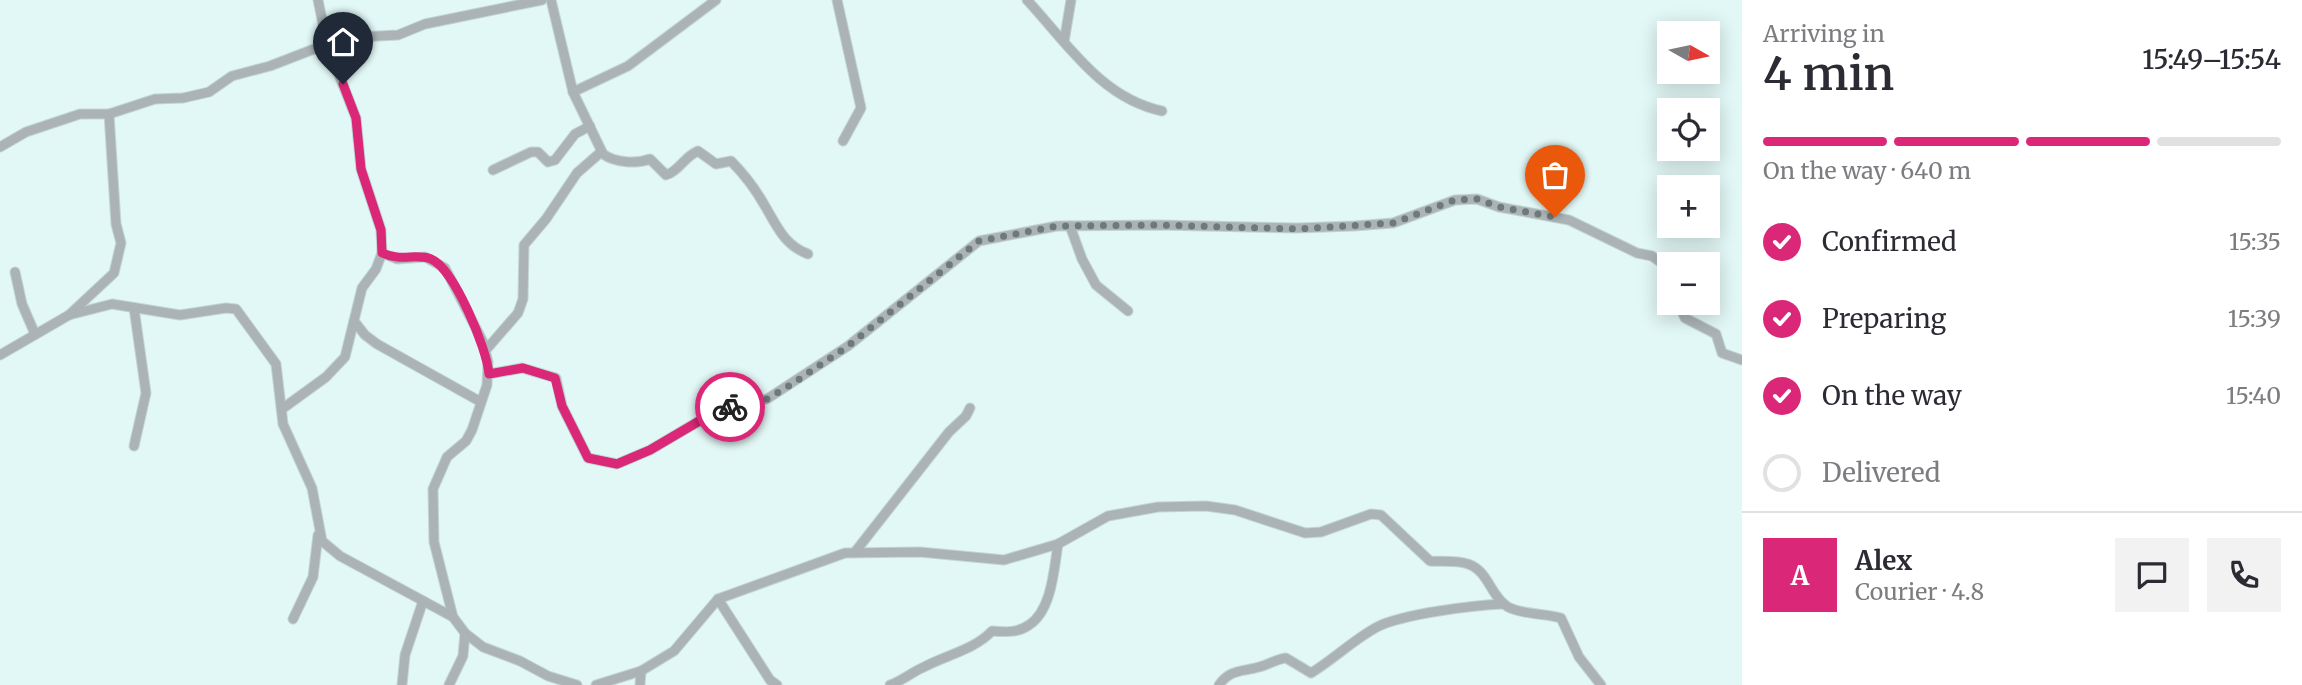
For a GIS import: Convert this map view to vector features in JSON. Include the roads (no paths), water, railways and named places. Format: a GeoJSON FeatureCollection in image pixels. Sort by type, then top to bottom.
{"type":"FeatureCollection","features":[{"type":"Feature","properties":{"kind":"street"},"geometry":{"type":"LineString","coordinates":[[282,409],[337,368],[350,345],[362,288],[376,269],[382,253],[381,230],[361,169],[356,118],[327,44],[318,0]]}},
{"type":"Feature","properties":{"kind":"street"},"geometry":{"type":"LineString","coordinates":[[0,147],[26,132],[80,114],[109,114],[155,99],[183,98],[209,92],[232,76],[270,66],[327,44],[359,37],[398,35],[425,24],[542,0]]}},
{"type":"Feature","properties":{"kind":"street"},"geometry":{"type":"LineString","coordinates":[[551,0],[573,92],[601,152],[608,158],[639,163],[653,160],[666,175],[673,173],[679,164],[698,151],[716,164],[731,161],[760,198],[779,233],[795,249],[808,254]]}},
{"type":"Feature","properties":{"kind":"street"},"geometry":{"type":"LineString","coordinates":[[573,92],[628,66],[716,0]]}},
{"type":"Feature","properties":{"kind":"street"},"geometry":{"type":"LineString","coordinates":[[837,0],[860,108],[844,141]]}},
{"type":"Feature","properties":{"kind":"street"},"geometry":{"type":"LineString","coordinates":[[1027,0],[1098,79],[1118,94],[1138,104],[1162,111]]}},
{"type":"Feature","properties":{"kind":"street"},"geometry":{"type":"LineString","coordinates":[[1064,42],[1071,0]]}},
{"type":"Feature","properties":{"kind":"street"},"geometry":{"type":"LineString","coordinates":[[0,355],[69,315],[114,273],[121,252],[116,224],[109,114]]}},
{"type":"Feature","properties":{"kind":"street"},"geometry":{"type":"LineString","coordinates":[[493,170],[531,152],[538,152],[548,162],[555,160],[575,134],[590,126]]}},
{"type":"Feature","properties":{"kind":"street"},"geometry":{"type":"LineString","coordinates":[[485,351],[518,313],[523,299],[524,245],[577,173],[601,152]]}},
{"type":"Feature","properties":{"kind":"street"},"geometry":{"type":"LineString","coordinates":[[489,374],[523,368],[555,378],[562,406],[588,458],[617,464],[650,450],[718,410],[767,399],[792,384],[848,346],[979,241],[1070,226],[1298,229],[1393,223],[1455,200],[1477,199],[1499,207],[1569,220],[1637,253],[1657,260]]}},
{"type":"Feature","properties":{"kind":"street"},"geometry":{"type":"LineString","coordinates":[[1070,226],[1082,259],[1096,285],[1128,311]]}},
{"type":"Feature","properties":{"kind":"street"},"geometry":{"type":"LineString","coordinates":[[382,253],[397,259],[425,257],[445,268],[485,351],[489,374],[472,430],[466,442],[447,457],[433,489],[434,542],[453,617],[465,633],[497,654],[577,685]]}},
{"type":"Feature","properties":{"kind":"street"},"geometry":{"type":"LineString","coordinates":[[15,272],[22,304],[35,334]]}},
{"type":"Feature","properties":{"kind":"street"},"geometry":{"type":"LineString","coordinates":[[69,315],[112,304],[180,316],[226,308],[236,309],[276,364],[285,431],[312,488],[318,534],[313,577],[293,619]]}},
{"type":"Feature","properties":{"kind":"street"},"geometry":{"type":"LineString","coordinates":[[134,308],[146,393],[134,446]]}},
{"type":"Feature","properties":{"kind":"street"},"geometry":{"type":"LineString","coordinates":[[1684,315],[1716,334],[1722,353],[1742,360]]}},
{"type":"Feature","properties":{"kind":"street"},"geometry":{"type":"LineString","coordinates":[[354,321],[365,335],[377,344],[481,402]]}},
{"type":"Feature","properties":{"kind":"street"},"geometry":{"type":"LineString","coordinates":[[855,552],[970,408]]}},
{"type":"Feature","properties":{"kind":"street"},"geometry":{"type":"LineString","coordinates":[[596,685],[641,671],[674,651],[718,599],[797,569],[855,552],[920,552],[1004,560],[1058,544],[1108,516],[1158,507],[1206,506],[1235,510],[1305,533],[1321,532],[1376,514],[1391,523],[1417,552],[1430,561],[1461,562],[1475,567],[1483,573],[1504,604],[1510,608],[1561,618],[1571,634],[1579,657],[1601,685]]}},
{"type":"Feature","properties":{"kind":"street"},"geometry":{"type":"LineString","coordinates":[[318,534],[321,541],[340,556],[453,617]]}},
{"type":"Feature","properties":{"kind":"street"},"geometry":{"type":"LineString","coordinates":[[890,685],[940,658],[969,647],[992,631],[1006,633],[1029,626],[1044,605],[1058,544]]}},
{"type":"Feature","properties":{"kind":"street"},"geometry":{"type":"LineString","coordinates":[[718,599],[771,680],[777,685]]}},
{"type":"Feature","properties":{"kind":"street"},"geometry":{"type":"LineString","coordinates":[[402,685],[405,655],[423,601]]}},
{"type":"Feature","properties":{"kind":"street"},"geometry":{"type":"LineString","coordinates":[[1219,685],[1224,677],[1238,670],[1260,667],[1286,658],[1311,673],[1335,654],[1385,624],[1478,605],[1504,604]]}},
{"type":"Feature","properties":{"kind":"street"},"geometry":{"type":"LineString","coordinates":[[449,685],[463,656],[465,633]]}},
{"type":"Feature","properties":{"kind":"street"},"geometry":{"type":"LineString","coordinates":[[640,685],[641,671]]}}]}
